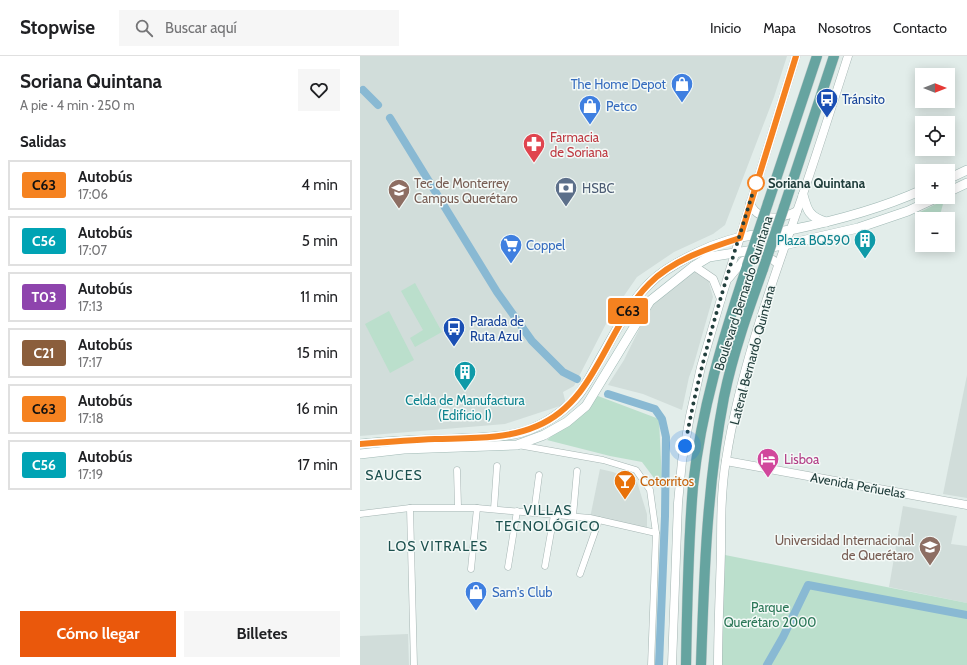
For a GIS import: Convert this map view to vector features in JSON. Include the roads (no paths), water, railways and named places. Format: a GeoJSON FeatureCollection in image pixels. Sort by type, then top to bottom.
{"type":"FeatureCollection","features":[{"type":"Feature","properties":{"kind":"main road","name":"Boulevard Bernardo Quintana"},"geometry":{"type":"LineString","coordinates":[[686,665],[689,553],[693,486],[709,390],[726,330],[817,56]]}},
{"type":"Feature","properties":{"kind":"main road","name":"Boulevard Bernardo Quintana"},"geometry":{"type":"LineString","coordinates":[[701,665],[705,555],[710,496],[724,396],[743,326],[834,56]]}},
{"type":"Feature","properties":{"kind":"main road"},"geometry":{"type":"LineString","coordinates":[[955,176],[967,170]]}},
{"type":"Feature","properties":{"kind":"main road"},"geometry":{"type":"LineString","coordinates":[[955,189],[967,183]]}},
{"type":"Feature","properties":{"kind":"main road"},"geometry":{"type":"LineString","coordinates":[[360,444],[402,440],[487,437],[515,434],[538,426],[558,414],[575,399],[586,384],[634,300],[650,283],[666,270],[740,238],[826,222],[867,211],[915,193]]}},
{"type":"Feature","properties":{"kind":"main road"},"geometry":{"type":"LineString","coordinates":[[803,195],[806,207],[811,214],[817,219],[826,222]]}},
{"type":"Feature","properties":{"kind":"main road"},"geometry":{"type":"LineString","coordinates":[[360,454],[404,449],[517,445],[544,436],[567,422],[586,406],[650,301],[708,253],[735,252],[784,245],[858,228],[908,211],[923,204]]}},
{"type":"Feature","properties":{"kind":"main road"},"geometry":{"type":"LineString","coordinates":[[702,635],[706,665]]}},
{"type":"Feature","properties":{"kind":"street"},"geometry":{"type":"LineString","coordinates":[[672,665],[678,503],[682,461],[690,416],[698,381],[726,281],[796,56]]}},
{"type":"Feature","properties":{"kind":"street","name":"Lateral Bernardo Quintana"},"geometry":{"type":"LineString","coordinates":[[718,665],[721,528],[726,461],[737,402],[760,318],[789,230],[803,195],[848,56]]}},
{"type":"Feature","properties":{"kind":"street"},"geometry":{"type":"LineString","coordinates":[[750,204],[755,212],[761,215],[773,217],[790,215],[797,211]]}},
{"type":"Feature","properties":{"kind":"street"},"geometry":{"type":"LineString","coordinates":[[726,281],[743,262],[756,258],[767,257],[778,264]]}},
{"type":"Feature","properties":{"kind":"street"},"geometry":{"type":"LineString","coordinates":[[694,266],[713,279],[721,299]]}},
{"type":"Feature","properties":{"kind":"street"},"geometry":{"type":"LineString","coordinates":[[517,445],[603,460],[636,470],[650,490],[656,534],[651,665]]}},
{"type":"Feature","properties":{"kind":"street","name":"Avenida Peñuelas"},"geometry":{"type":"LineString","coordinates":[[726,461],[967,505]]}},
{"type":"Feature","properties":{"kind":"street"},"geometry":{"type":"LineString","coordinates":[[494,509],[497,466]]}},
{"type":"Feature","properties":{"kind":"street"},"geometry":{"type":"LineString","coordinates":[[457,470],[458,507]]}},
{"type":"Feature","properties":{"kind":"street"},"geometry":{"type":"LineString","coordinates":[[573,516],[577,471]]}},
{"type":"Feature","properties":{"kind":"street"},"geometry":{"type":"LineString","coordinates":[[534,512],[539,475]]}},
{"type":"Feature","properties":{"kind":"street"},"geometry":{"type":"LineString","coordinates":[[360,514],[410,508],[458,507],[494,509],[554,514],[599,520],[656,534]]}},
{"type":"Feature","properties":{"kind":"street"},"geometry":{"type":"LineString","coordinates":[[410,508],[414,665]]}},
{"type":"Feature","properties":{"kind":"street"},"geometry":{"type":"LineString","coordinates":[[471,569],[477,508]]}},
{"type":"Feature","properties":{"kind":"street"},"geometry":{"type":"LineString","coordinates":[[508,567],[517,511]]}},
{"type":"Feature","properties":{"kind":"street"},"geometry":{"type":"LineString","coordinates":[[545,566],[554,514]]}},
{"type":"Feature","properties":{"kind":"street"},"geometry":{"type":"LineString","coordinates":[[580,574],[599,520]]}},
{"type":"Feature","properties":{"kind":"waterway"},"geometry":{"type":"LineString","coordinates":[[363,90],[378,105]]}},
{"type":"Feature","properties":{"kind":"waterway"},"geometry":{"type":"LineString","coordinates":[[390,118],[497,292],[532,341],[563,372],[577,379]]}},
{"type":"Feature","properties":{"kind":"waterway"},"geometry":{"type":"LineString","coordinates":[[608,394],[655,409],[662,419],[666,437],[665,516],[659,665]]}},
{"type":"Feature","properties":{"kind":"waterway"},"geometry":{"type":"LineString","coordinates":[[767,665],[783,637],[808,585],[967,615]]}},
{"type":"Feature","properties":{"kind":"place","name":"The Home Depot"},"geometry":{"type":"Point","coordinates":[682,104]}},
{"type":"Feature","properties":{"kind":"place","name":"Tránsito"},"geometry":{"type":"Point","coordinates":[827,118]}},
{"type":"Feature","properties":{"kind":"place","name":"Petco"},"geometry":{"type":"Point","coordinates":[590,126]}},
{"type":"Feature","properties":{"kind":"place","name":"Farmacia de Soriana"},"geometry":{"type":"Point","coordinates":[534,164]}},
{"type":"Feature","properties":{"kind":"place","name":"Soriana Quintana"},"geometry":{"type":"Point","coordinates":[756,183]}},
{"type":"Feature","properties":{"kind":"place","name":"HSBC"},"geometry":{"type":"Point","coordinates":[566,208]}},
{"type":"Feature","properties":{"kind":"place","name":"Tec de Monterrey Campus Querétaro"},"geometry":{"type":"Point","coordinates":[399,210]}},
{"type":"Feature","properties":{"kind":"place","name":"Plaza BQ590"},"geometry":{"type":"Point","coordinates":[865,260]}},
{"type":"Feature","properties":{"kind":"place","name":"Coppel"},"geometry":{"type":"Point","coordinates":[511,264]}},
{"type":"Feature","properties":{"kind":"place","name":"Parada de Ruta Azul"},"geometry":{"type":"Point","coordinates":[454,348]}},
{"type":"Feature","properties":{"kind":"place","name":"Celda de Manufactura (Edificio I)"},"geometry":{"type":"Point","coordinates":[465,392]}},
{"type":"Feature","properties":{"kind":"place","name":"Lisboa"},"geometry":{"type":"Point","coordinates":[768,478]}},
{"type":"Feature","properties":{"kind":"place","name":"Cotorritos"},"geometry":{"type":"Point","coordinates":[625,500]}},
{"type":"Feature","properties":{"kind":"place","name":"Universidad Internacional de Querétaro"},"geometry":{"type":"Point","coordinates":[930,566]}},
{"type":"Feature","properties":{"kind":"place","name":"Sam's Club"},"geometry":{"type":"Point","coordinates":[476,612]}},
{"type":"Feature","properties":{"kind":"district","name":"SAUCES"},"geometry":{"type":"Point","coordinates":[394,475]}},
{"type":"Feature","properties":{"kind":"district","name":"VILLAS TECNOLÓGICO"},"geometry":{"type":"Point","coordinates":[548,518]}},
{"type":"Feature","properties":{"kind":"district","name":"LOS VITRALES"},"geometry":{"type":"Point","coordinates":[438,546]}},
{"type":"Feature","properties":{"kind":"park label","name":"Parque Querétaro 2000"},"geometry":{"type":"Point","coordinates":[770,614]}}]}
